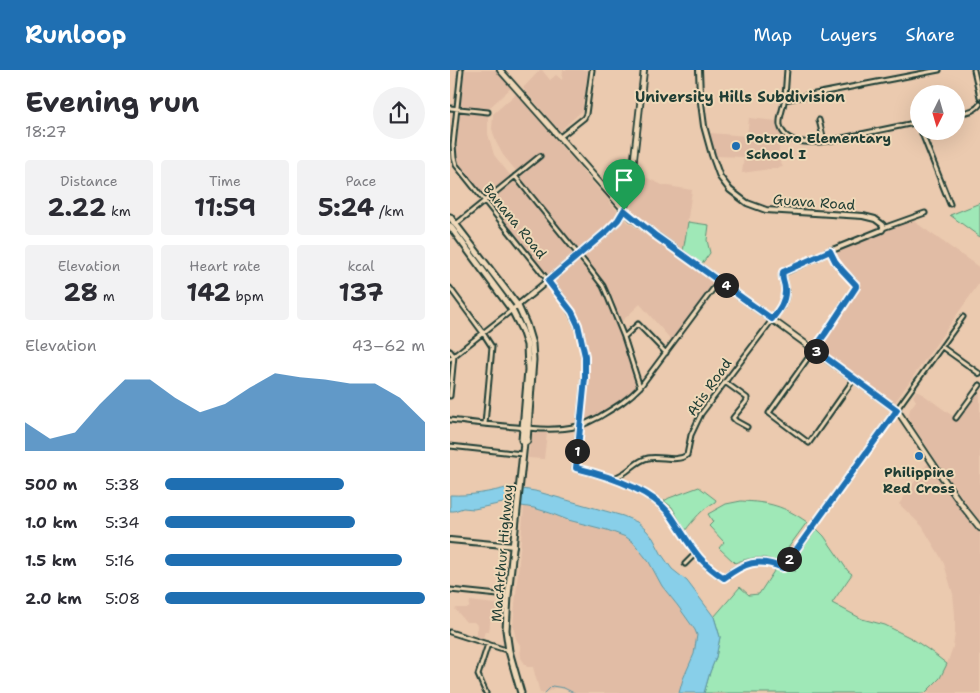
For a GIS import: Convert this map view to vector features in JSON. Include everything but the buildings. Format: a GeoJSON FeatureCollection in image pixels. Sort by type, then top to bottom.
{"type":"FeatureCollection","features":[{"type":"Feature","properties":{"kind":"highway","name":"MacArthur Highway"},"geometry":{"type":"LineString","coordinates":[[450,217],[452,226],[512,310],[522,330],[528,360],[525,428]]}},
{"type":"Feature","properties":{"kind":"highway","name":"MacArthur Highway"},"geometry":{"type":"LineString","coordinates":[[452,226],[518,306],[532,344],[533,360],[522,440],[524,443],[506,630],[519,693]]}},
{"type":"Feature","properties":{"kind":"main road"},"geometry":{"type":"LineString","coordinates":[[500,70],[624,210],[656,236],[728,286],[897,410],[964,508],[980,528]]}},
{"type":"Feature","properties":{"kind":"main road"},"geometry":{"type":"LineString","coordinates":[[624,210],[633,167],[644,70]]}},
{"type":"Feature","properties":{"kind":"street","name":"Banana Road"},"geometry":{"type":"LineString","coordinates":[[461,70],[453,145],[456,165],[572,312],[578,325],[585,356],[576,468],[613,479]]}},
{"type":"Feature","properties":{"kind":"street"},"geometry":{"type":"LineString","coordinates":[[560,137],[584,118],[586,114],[592,70]]}},
{"type":"Feature","properties":{"kind":"street","name":"Guava Road"},"geometry":{"type":"LineString","coordinates":[[699,70],[704,126],[712,155],[720,177],[737,197],[757,208],[766,210],[863,216],[875,219],[883,225],[883,228]]}},
{"type":"Feature","properties":{"kind":"street"},"geometry":{"type":"LineString","coordinates":[[787,70],[780,125],[783,132],[797,141],[824,142],[910,125]]}},
{"type":"Feature","properties":{"kind":"street"},"geometry":{"type":"LineString","coordinates":[[784,100],[939,70]]}},
{"type":"Feature","properties":{"kind":"street"},"geometry":{"type":"LineString","coordinates":[[974,70],[980,97]]}},
{"type":"Feature","properties":{"kind":"street"},"geometry":{"type":"LineString","coordinates":[[965,112],[974,110],[980,104]]}},
{"type":"Feature","properties":{"kind":"street"},"geometry":{"type":"LineString","coordinates":[[450,108],[488,112]]}},
{"type":"Feature","properties":{"kind":"street"},"geometry":{"type":"LineString","coordinates":[[819,120],[824,142]]}},
{"type":"Feature","properties":{"kind":"street"},"geometry":{"type":"LineString","coordinates":[[925,140],[950,204]]}},
{"type":"Feature","properties":{"kind":"street"},"geometry":{"type":"LineString","coordinates":[[452,226],[540,156]]}},
{"type":"Feature","properties":{"kind":"street"},"geometry":{"type":"LineString","coordinates":[[515,176],[597,277],[606,292],[624,337],[640,388]]}},
{"type":"Feature","properties":{"kind":"street"},"geometry":{"type":"LineString","coordinates":[[450,359],[579,255],[618,220],[624,210]]}},
{"type":"Feature","properties":{"kind":"street"},"geometry":{"type":"LineString","coordinates":[[772,319],[784,303],[785,287],[782,278],[783,272],[883,228],[925,213]]}},
{"type":"Feature","properties":{"kind":"street"},"geometry":{"type":"LineString","coordinates":[[830,251],[842,270],[856,283],[856,287],[769,414],[809,443],[854,379]]}},
{"type":"Feature","properties":{"kind":"street"},"geometry":{"type":"LineString","coordinates":[[450,420],[525,428],[580,426],[618,406],[640,388],[719,280]]}},
{"type":"Feature","properties":{"kind":"street"},"geometry":{"type":"LineString","coordinates":[[450,288],[484,333],[492,347],[485,424]]}},
{"type":"Feature","properties":{"kind":"street"},"geometry":{"type":"LineString","coordinates":[[613,479],[636,489],[666,510],[696,553],[710,568],[724,578],[737,568],[752,563],[768,563],[783,568],[963,317]]}},
{"type":"Feature","properties":{"kind":"street","name":"Atis Road"},"geometry":{"type":"LineString","coordinates":[[613,479],[640,460],[646,458],[681,459],[686,457],[691,435],[699,418],[772,319]]}},
{"type":"Feature","properties":{"kind":"street"},"geometry":{"type":"LineString","coordinates":[[624,337],[640,324],[666,353]]}},
{"type":"Feature","properties":{"kind":"street"},"geometry":{"type":"LineString","coordinates":[[942,347],[980,374]]}},
{"type":"Feature","properties":{"kind":"street"},"geometry":{"type":"LineString","coordinates":[[450,351],[454,356],[450,396]]}},
{"type":"Feature","properties":{"kind":"street"},"geometry":{"type":"LineString","coordinates":[[725,382],[747,398],[733,418],[747,427]]}},
{"type":"Feature","properties":{"kind":"street"},"geometry":{"type":"LineString","coordinates":[[956,418],[980,385]]}},
{"type":"Feature","properties":{"kind":"street"},"geometry":{"type":"LineString","coordinates":[[450,446],[522,454]]}},
{"type":"Feature","properties":{"kind":"street"},"geometry":{"type":"LineString","coordinates":[[450,540],[514,546]]}},
{"type":"Feature","properties":{"kind":"street"},"geometry":{"type":"LineString","coordinates":[[685,564],[696,553]]}},
{"type":"Feature","properties":{"kind":"street"},"geometry":{"type":"LineString","coordinates":[[450,590],[508,596]]}},
{"type":"Feature","properties":{"kind":"street"},"geometry":{"type":"LineString","coordinates":[[450,638],[451,632],[509,651]]}},
{"type":"Feature","properties":{"kind":"street"},"geometry":{"type":"LineString","coordinates":[[486,693],[478,675],[488,644]]}},
{"type":"Feature","properties":{"kind":"shaded area"},"geometry":{"type":"Polygon","coordinates":[[[465,70],[496,70],[511,88],[488,109],[488,134],[494,155],[607,296],[615,314],[637,387],[620,403],[584,422],[589,359],[579,320],[564,297],[464,170],[456,157],[465,70]]]}},
{"type":"Feature","properties":{"kind":"shaded area"},"geometry":{"type":"Polygon","coordinates":[[[540,70],[550,80],[556,75],[562,80],[563,70],[588,70],[582,111],[560,131],[523,88],[540,70]]]}},
{"type":"Feature","properties":{"kind":"shaded area"},"geometry":{"type":"Polygon","coordinates":[[[516,94],[625,220],[715,283],[673,342],[640,304],[620,323],[614,301],[602,280],[503,155],[492,129],[493,114],[516,94]]]}},
{"type":"Feature","properties":{"kind":"shaded area"},"geometry":{"type":"Polygon","coordinates":[[[749,118],[777,121],[785,137],[780,141],[778,158],[783,167],[742,173],[744,157],[715,156],[710,133],[747,136],[749,118]]]}},
{"type":"Feature","properties":{"kind":"shaded area"},"geometry":{"type":"Polygon","coordinates":[[[635,172],[662,185],[692,190],[683,252],[631,213],[635,172]]]}},
{"type":"Feature","properties":{"kind":"shaded area"},"geometry":{"type":"Polygon","coordinates":[[[912,220],[980,268],[980,282],[895,402],[817,347],[862,285],[843,269],[834,252],[912,220]]]}},
{"type":"Feature","properties":{"kind":"shaded area"},"geometry":{"type":"Polygon","coordinates":[[[917,390],[958,420],[980,391],[980,521],[908,418],[910,409],[916,401],[913,396],[917,390]]]}},
{"type":"Feature","properties":{"kind":"shaded area"},"geometry":{"type":"Polygon","coordinates":[[[531,433],[547,433],[544,459],[528,458],[531,433]]]}},
{"type":"Feature","properties":{"kind":"shaded area"},"geometry":{"type":"Polygon","coordinates":[[[928,463],[972,525],[980,533],[980,693],[925,693],[940,678],[947,664],[953,647],[955,633],[953,594],[944,564],[922,526],[899,504],[928,463]]]}},
{"type":"Feature","properties":{"kind":"shaded area"},"geometry":{"type":"Polygon","coordinates":[[[524,507],[534,508],[568,520],[607,530],[626,537],[633,542],[649,562],[662,586],[697,635],[694,654],[679,693],[573,693],[562,688],[554,688],[546,693],[540,693],[533,667],[527,667],[521,658],[520,645],[516,639],[513,626],[524,507]]]}},
{"type":"Feature","properties":{"kind":"shaded area"},"geometry":{"type":"Polygon","coordinates":[[[470,601],[503,605],[502,615],[491,615],[489,632],[485,631],[482,641],[475,639],[478,626],[474,622],[466,622],[455,609],[469,608],[470,601]]]}},
{"type":"Feature","properties":{"kind":"green space"},"geometry":{"type":"Polygon","coordinates":[[[980,203],[980,237],[950,215],[980,203]]]}},
{"type":"Feature","properties":{"kind":"green space"},"geometry":{"type":"Polygon","coordinates":[[[688,222],[709,225],[707,240],[710,253],[701,265],[683,252],[688,222]]]}},
{"type":"Feature","properties":{"kind":"green space"},"geometry":{"type":"Polygon","coordinates":[[[699,487],[716,500],[698,515],[685,531],[672,507],[664,501],[699,487]]]}},
{"type":"Feature","properties":{"kind":"green space"},"geometry":{"type":"Polygon","coordinates":[[[741,501],[760,502],[776,506],[791,512],[807,522],[777,563],[767,558],[751,558],[735,563],[719,548],[724,542],[709,526],[713,522],[708,514],[726,504],[741,501]]]}},
{"type":"Feature","properties":{"kind":"green space"},"geometry":{"type":"Polygon","coordinates":[[[817,529],[852,574],[832,603],[862,619],[885,625],[911,638],[929,650],[947,664],[940,678],[925,693],[704,693],[716,657],[720,637],[714,617],[740,587],[749,595],[759,594],[776,568],[796,571],[790,565],[817,529]]]}},
{"type":"Feature","properties":{"kind":"water"},"geometry":{"type":"Polygon","coordinates":[[[510,487],[535,491],[623,516],[637,522],[646,530],[672,569],[687,581],[714,617],[720,637],[716,657],[704,693],[679,693],[694,654],[697,635],[662,586],[649,562],[633,542],[626,537],[607,530],[568,520],[534,508],[503,503],[474,509],[463,508],[450,511],[450,495],[480,493],[510,487]]]}},
{"type":"Feature","properties":{"kind":"waterway"},"geometry":{"type":"LineString","coordinates":[[545,693],[552,686],[564,688],[574,693]]}},
{"type":"Feature","properties":{"kind":"place","name":"Potrero Elementary School I"},"geometry":{"type":"Point","coordinates":[736,146]}},
{"type":"Feature","properties":{"kind":"place","name":"Philippine Red Cross"},"geometry":{"type":"Point","coordinates":[919,456]}},
{"type":"Feature","properties":{"kind":"district","name":"University Hills Subdivision"},"geometry":{"type":"Point","coordinates":[740,97]}},
{"type":"Feature","properties":{"kind":"route"},"geometry":{"type":"LineString","coordinates":[[624,210],[656,236],[772,319],[784,303],[785,287],[782,278],[783,272],[830,251],[842,270],[856,283],[856,287],[814,349],[897,410],[783,568],[768,563],[752,563],[737,568],[724,578],[700,558],[666,510],[656,502],[636,489],[613,479],[576,468],[585,378],[585,356],[578,325],[572,312],[548,281],[607,231],[618,220],[624,210]]}}]}
